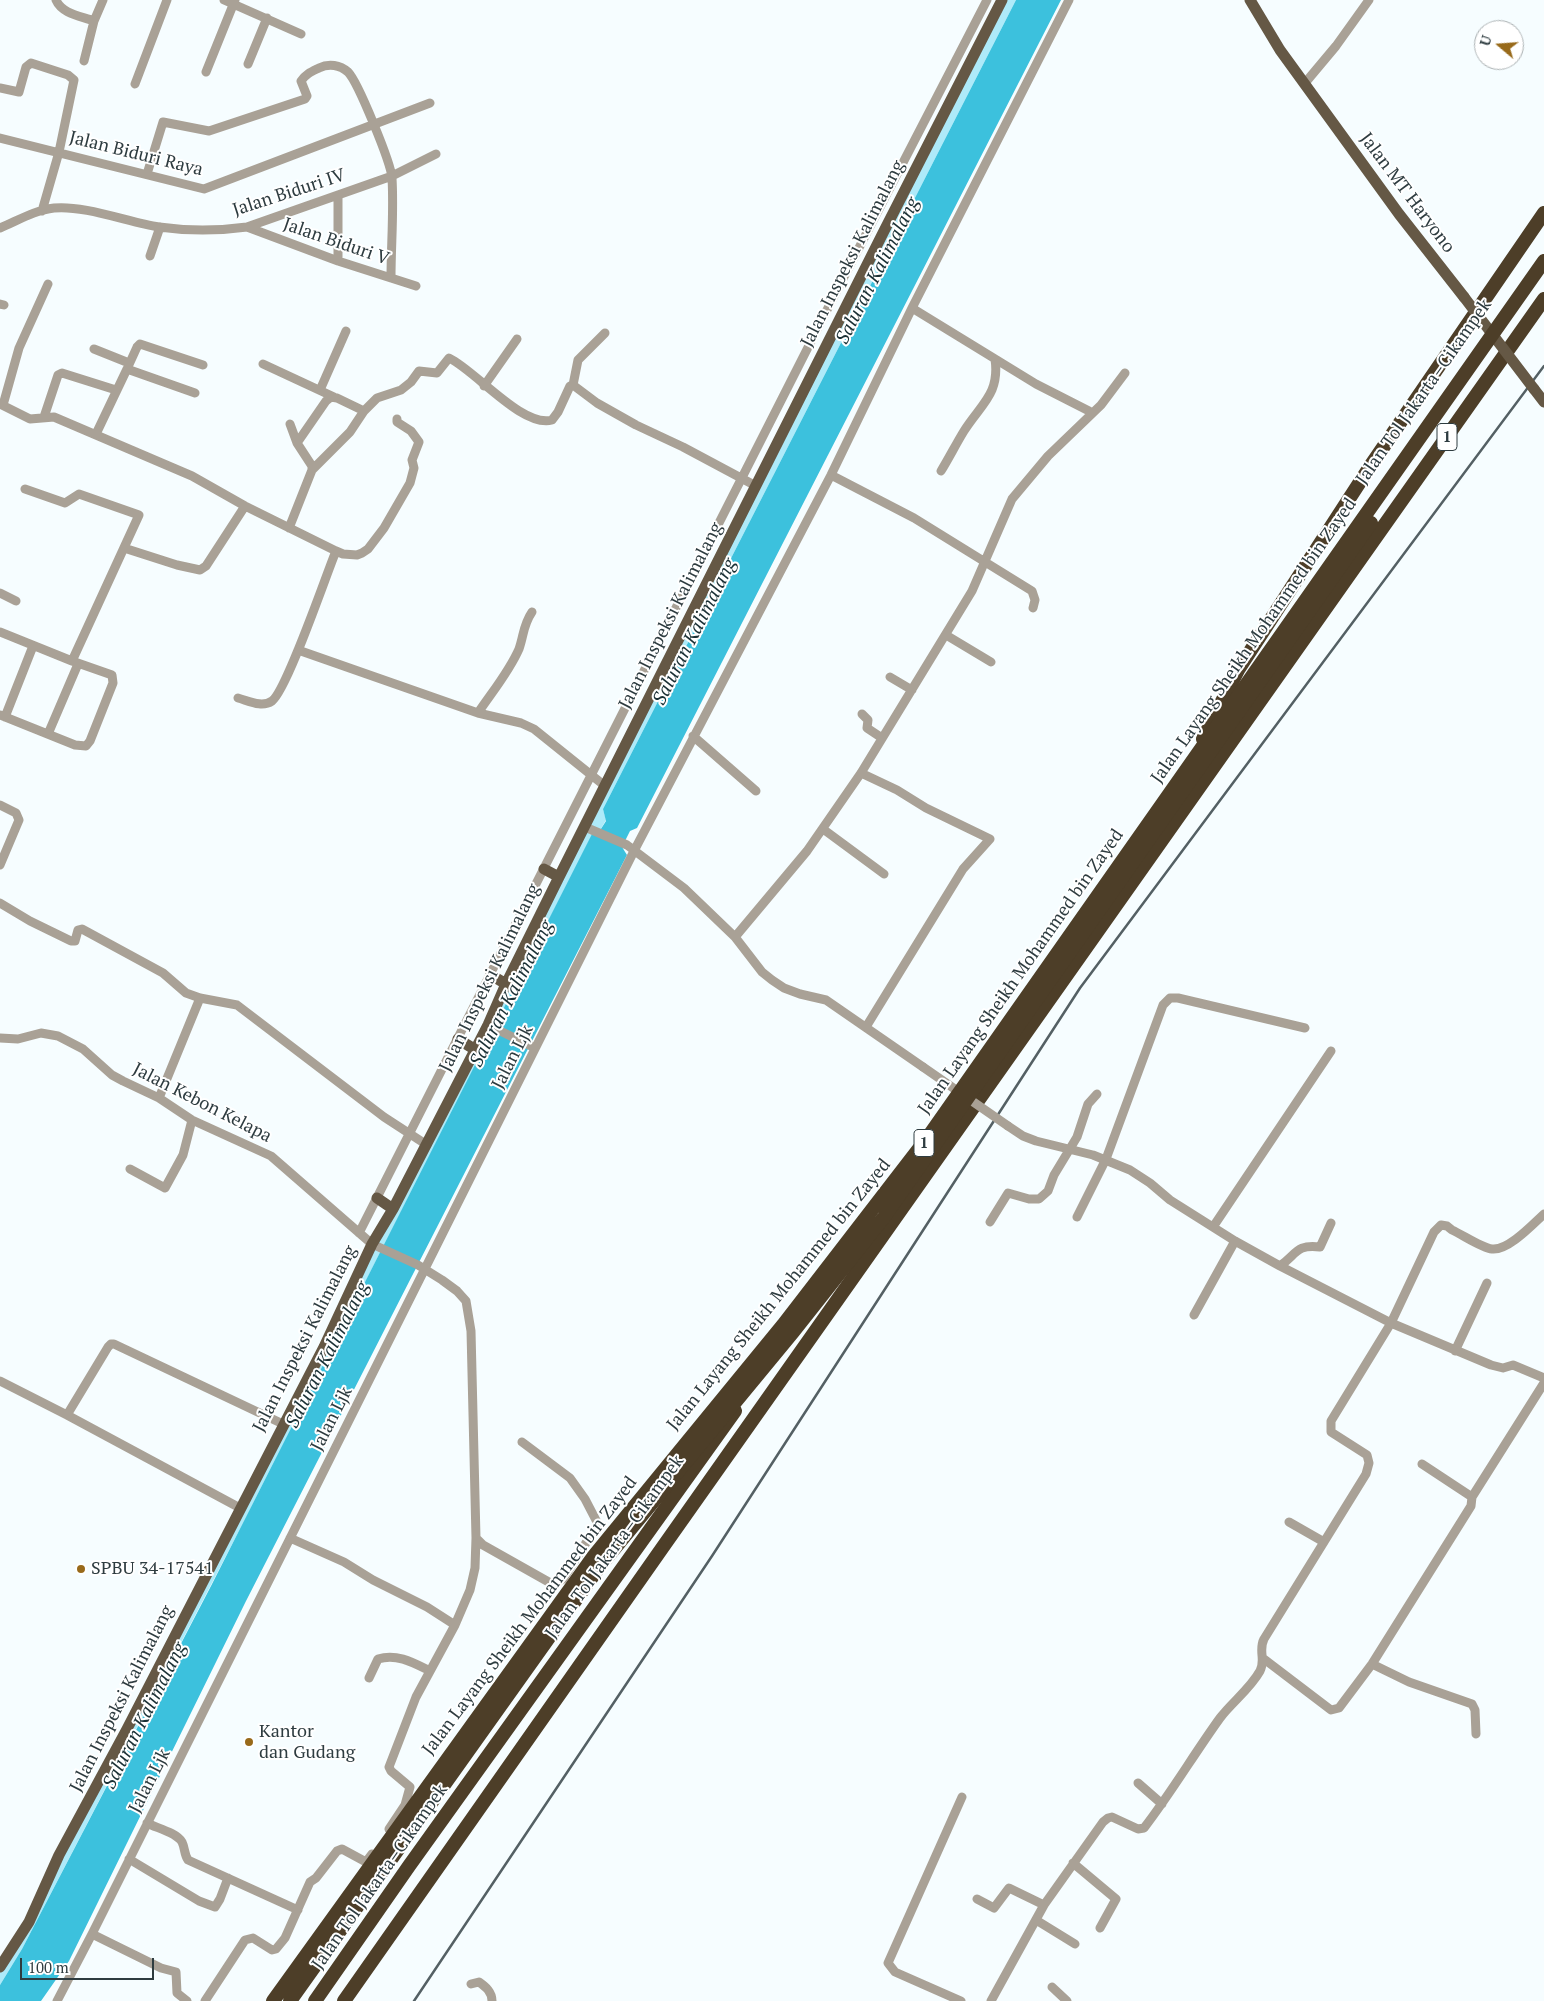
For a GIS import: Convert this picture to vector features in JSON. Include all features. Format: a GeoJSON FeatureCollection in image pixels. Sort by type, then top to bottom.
{"type":"FeatureCollection","features":[{"type":"Feature","properties":{"kind":"highway"},"geometry":{"type":"LineString","coordinates":[[1192,760],[1238,670],[1371,465],[1544,213]]}},
{"type":"Feature","properties":{"kind":"highway","name":"Jalan Tol Jakarta–Cikampek"},"geometry":{"type":"LineString","coordinates":[[315,2001],[409,1866],[908,1171],[1544,252]]}},
{"type":"Feature","properties":{"kind":"highway","name":"Jalan Layang Sheikh Mohammed bin Zayed"},"geometry":{"type":"LineString","coordinates":[[274,2001],[593,1557],[783,1325],[874,1210],[928,1137],[1544,261]]}},
{"type":"Feature","properties":{"kind":"highway","name":"Jalan Layang Sheikh Mohammed bin Zayed"},"geometry":{"type":"LineString","coordinates":[[290,2001],[600,1566],[793,1332],[890,1209],[1544,277]]}},
{"type":"Feature","properties":{"kind":"highway","name":"1"},"geometry":{"type":"LineString","coordinates":[[344,2001],[1544,299]]}},
{"type":"Feature","properties":{"kind":"main road","name":"Jalan Inspeksi Kalimalang"},"geometry":{"type":"LineString","coordinates":[[0,1967],[28,1922],[59,1855],[151,1683],[376,1246],[474,1049],[490,1025],[506,984],[559,877],[1002,0]]}},
{"type":"Feature","properties":{"kind":"main road","name":"Jalan MT Haryono"},"geometry":{"type":"LineString","coordinates":[[1250,0],[1280,50],[1399,214],[1544,402]]}},
{"type":"Feature","properties":{"kind":"main road"},"geometry":{"type":"LineString","coordinates":[[544,869],[559,877]]}},
{"type":"Feature","properties":{"kind":"main road"},"geometry":{"type":"LineString","coordinates":[[491,975],[506,984]]}},
{"type":"Feature","properties":{"kind":"main road"},"geometry":{"type":"LineString","coordinates":[[458,1039],[474,1049]]}},
{"type":"Feature","properties":{"kind":"main road"},"geometry":{"type":"LineString","coordinates":[[377,1198],[393,1209]]}},
{"type":"Feature","properties":{"kind":"street"},"geometry":{"type":"LineString","coordinates":[[56,0],[58,6],[65,11],[94,21]]}},
{"type":"Feature","properties":{"kind":"street"},"geometry":{"type":"LineString","coordinates":[[84,61],[94,21],[103,0]]}},
{"type":"Feature","properties":{"kind":"street"},"geometry":{"type":"LineString","coordinates":[[135,84],[167,0]]}},
{"type":"Feature","properties":{"kind":"street"},"geometry":{"type":"LineString","coordinates":[[224,0],[300,34]]}},
{"type":"Feature","properties":{"kind":"street","name":"Jalan Inspeksi Kalimalang"},"geometry":{"type":"LineString","coordinates":[[359,1233],[830,304],[987,0]]}},
{"type":"Feature","properties":{"kind":"street","name":"Jalan Ljk"},"geometry":{"type":"LineString","coordinates":[[57,2001],[290,1538],[631,848],[693,736],[830,475],[912,308],[1069,0]]}},
{"type":"Feature","properties":{"kind":"street"},"geometry":{"type":"LineString","coordinates":[[1305,83],[1336,46],[1369,0]]}},
{"type":"Feature","properties":{"kind":"street"},"geometry":{"type":"LineString","coordinates":[[206,72],[234,3]]}},
{"type":"Feature","properties":{"kind":"street"},"geometry":{"type":"LineString","coordinates":[[248,64],[267,18]]}},
{"type":"Feature","properties":{"kind":"street"},"geometry":{"type":"LineString","coordinates":[[0,88],[19,92],[26,67],[31,63],[72,77],[74,80],[59,152],[42,211]]}},
{"type":"Feature","properties":{"kind":"street"},"geometry":{"type":"LineString","coordinates":[[147,174],[163,122],[209,130],[305,99],[307,96],[301,81],[306,74],[324,65],[338,66],[346,70],[352,77],[374,124],[392,176],[391,278]]}},
{"type":"Feature","properties":{"kind":"street","name":"Jalan Biduri Raya"},"geometry":{"type":"LineString","coordinates":[[0,138],[204,189],[430,103]]}},
{"type":"Feature","properties":{"kind":"street","name":"Jalan Biduri IV"},"geometry":{"type":"LineString","coordinates":[[0,228],[42,211],[59,208],[78,209],[160,227],[224,230],[246,227],[392,176],[436,154]]}},
{"type":"Feature","properties":{"kind":"street"},"geometry":{"type":"LineString","coordinates":[[338,195],[338,261]]}},
{"type":"Feature","properties":{"kind":"street"},"geometry":{"type":"LineString","coordinates":[[150,256],[160,227]]}},
{"type":"Feature","properties":{"kind":"street","name":"Jalan Biduri V"},"geometry":{"type":"LineString","coordinates":[[246,227],[338,261],[416,286]]}},
{"type":"Feature","properties":{"kind":"street"},"geometry":{"type":"LineString","coordinates":[[48,284],[19,348],[1,404],[30,419],[54,417],[192,476],[288,528],[336,551],[357,556],[368,549],[384,528],[410,483],[414,468],[412,460],[419,442],[410,431],[397,422],[397,419]]}},
{"type":"Feature","properties":{"kind":"street"},"geometry":{"type":"LineString","coordinates":[[912,308],[1036,384],[1086,409],[1090,414]]}},
{"type":"Feature","properties":{"kind":"street"},"geometry":{"type":"LineString","coordinates":[[320,390],[346,331]]}},
{"type":"Feature","properties":{"kind":"street"},"geometry":{"type":"LineString","coordinates":[[288,528],[312,470],[350,432],[364,411],[377,398],[401,390],[411,382],[419,371],[437,373],[449,358],[456,361],[484,386],[526,415],[536,420],[549,421],[558,412],[570,386],[573,385],[578,360],[605,333]]}},
{"type":"Feature","properties":{"kind":"street"},"geometry":{"type":"LineString","coordinates":[[484,386],[517,339]]}},
{"type":"Feature","properties":{"kind":"street"},"geometry":{"type":"LineString","coordinates":[[96,434],[140,344],[203,365]]}},
{"type":"Feature","properties":{"kind":"street"},"geometry":{"type":"LineString","coordinates":[[94,349],[128,366],[195,392]]}},
{"type":"Feature","properties":{"kind":"street"},"geometry":{"type":"LineString","coordinates":[[941,472],[965,430],[990,395],[997,373],[995,358]]}},
{"type":"Feature","properties":{"kind":"street"},"geometry":{"type":"LineString","coordinates":[[263,364],[364,411]]}},
{"type":"Feature","properties":{"kind":"street"},"geometry":{"type":"LineString","coordinates":[[44,417],[58,375],[62,373],[116,390]]}},
{"type":"Feature","properties":{"kind":"street"},"geometry":{"type":"LineString","coordinates":[[735,937],[823,829],[861,773],[972,591],[1012,499],[1028,477],[1090,414],[1102,405],[1125,373]]}},
{"type":"Feature","properties":{"kind":"street"},"geometry":{"type":"LineString","coordinates":[[573,385],[597,403],[636,425],[683,447],[756,486]]}},
{"type":"Feature","properties":{"kind":"street"},"geometry":{"type":"LineString","coordinates":[[297,443],[326,401],[334,397]]}},
{"type":"Feature","properties":{"kind":"street"},"geometry":{"type":"LineString","coordinates":[[290,424],[297,443],[312,466],[312,470]]}},
{"type":"Feature","properties":{"kind":"street"},"geometry":{"type":"LineString","coordinates":[[830,475],[914,518],[1032,591],[1035,600],[1032,608]]}},
{"type":"Feature","properties":{"kind":"street"},"geometry":{"type":"LineString","coordinates":[[25,489],[65,502],[79,494],[138,515],[75,663],[48,734]]}},
{"type":"Feature","properties":{"kind":"street"},"geometry":{"type":"LineString","coordinates":[[124,548],[177,565],[200,570],[206,566],[246,506]]}},
{"type":"Feature","properties":{"kind":"street"},"geometry":{"type":"LineString","coordinates":[[238,698],[260,704],[272,701],[281,688],[298,650],[336,551]]}},
{"type":"Feature","properties":{"kind":"street"},"geometry":{"type":"LineString","coordinates":[[0,593],[16,600]]}},
{"type":"Feature","properties":{"kind":"street"},"geometry":{"type":"LineString","coordinates":[[478,713],[512,662],[519,648],[524,626],[532,612]]}},
{"type":"Feature","properties":{"kind":"street"},"geometry":{"type":"LineString","coordinates":[[0,632],[75,663],[112,675],[114,684],[86,746],[80,746],[3,716],[33,646]]}},
{"type":"Feature","properties":{"kind":"street"},"geometry":{"type":"LineString","coordinates":[[946,635],[990,662]]}},
{"type":"Feature","properties":{"kind":"street"},"geometry":{"type":"LineString","coordinates":[[298,650],[478,713],[521,723],[534,729],[605,786]]}},
{"type":"Feature","properties":{"kind":"street"},"geometry":{"type":"LineString","coordinates":[[890,677],[912,690]]}},
{"type":"Feature","properties":{"kind":"street"},"geometry":{"type":"LineString","coordinates":[[862,714],[868,720],[867,728],[882,738]]}},
{"type":"Feature","properties":{"kind":"street"},"geometry":{"type":"LineString","coordinates":[[693,736],[756,791]]}},
{"type":"Feature","properties":{"kind":"street"},"geometry":{"type":"LineString","coordinates":[[861,773],[897,790],[926,808],[990,839],[963,869],[866,1027]]}},
{"type":"Feature","properties":{"kind":"street"},"geometry":{"type":"LineString","coordinates":[[0,804],[16,813],[19,820],[0,865]]}},
{"type":"Feature","properties":{"kind":"street"},"geometry":{"type":"LineString","coordinates":[[585,827],[631,848],[661,869],[684,888],[735,937],[762,972],[772,980],[784,988],[800,994],[826,1000],[1023,1136],[1106,1159],[1130,1170],[1150,1183],[1170,1200],[1235,1242],[1392,1323],[1500,1368],[1512,1365],[1544,1378]]}},
{"type":"Feature","properties":{"kind":"street"},"geometry":{"type":"LineString","coordinates":[[823,829],[884,874]]}},
{"type":"Feature","properties":{"kind":"street"},"geometry":{"type":"LineString","coordinates":[[0,903],[71,941],[75,940],[78,930],[82,929],[163,973],[186,993],[200,998],[237,1005],[384,1117],[427,1145]]}},
{"type":"Feature","properties":{"kind":"street"},"geometry":{"type":"LineString","coordinates":[[159,1098],[200,998]]}},
{"type":"Feature","properties":{"kind":"street"},"geometry":{"type":"LineString","coordinates":[[1077,1216],[1106,1159],[1164,1005],[1170,998],[1178,998],[1305,1028]]}},
{"type":"Feature","properties":{"kind":"street"},"geometry":{"type":"LineString","coordinates":[[490,1025],[533,1047]]}},
{"type":"Feature","properties":{"kind":"street","name":"Jalan Kebon Kelapa"},"geometry":{"type":"LineString","coordinates":[[0,1038],[18,1039],[41,1033],[58,1036],[83,1049],[112,1075],[159,1098],[192,1120],[271,1156],[376,1246],[422,1268],[457,1291],[466,1301],[469,1314],[476,1538],[475,1568],[470,1590],[455,1625],[416,1697],[389,1767],[391,1771],[410,1787],[405,1805],[366,1862],[342,1849],[338,1851],[316,1878],[310,1882],[298,1910]]}},
{"type":"Feature","properties":{"kind":"street"},"geometry":{"type":"LineString","coordinates":[[1213,1227],[1331,1051]]}},
{"type":"Feature","properties":{"kind":"street"},"geometry":{"type":"LineString","coordinates":[[990,1222],[1008,1193],[1029,1199],[1039,1199],[1048,1191],[1054,1175],[1076,1137],[1088,1104],[1097,1094]]}},
{"type":"Feature","properties":{"kind":"street"},"geometry":{"type":"LineString","coordinates":[[130,1169],[165,1188],[183,1155],[192,1120]]}},
{"type":"Feature","properties":{"kind":"street"},"geometry":{"type":"LineString","coordinates":[[1544,1214],[1527,1230],[1507,1244],[1493,1249],[1447,1226],[1441,1225],[1434,1232],[1392,1323],[1332,1421],[1331,1432],[1364,1451],[1370,1460],[1370,1464],[1366,1474],[1264,1638],[1261,1649],[1264,1659],[1331,1710],[1338,1708],[1372,1664],[1471,1506],[1472,1496],[1544,1383]]}},
{"type":"Feature","properties":{"kind":"street"},"geometry":{"type":"LineString","coordinates":[[1280,1266],[1291,1258],[1298,1249],[1308,1245],[1320,1246],[1330,1223]]}},
{"type":"Feature","properties":{"kind":"street"},"geometry":{"type":"LineString","coordinates":[[1194,1315],[1235,1242]]}},
{"type":"Feature","properties":{"kind":"street"},"geometry":{"type":"LineString","coordinates":[[1455,1350],[1487,1283]]}},
{"type":"Feature","properties":{"kind":"street"},"geometry":{"type":"LineString","coordinates":[[67,1415],[108,1347],[114,1344],[283,1424]]}},
{"type":"Feature","properties":{"kind":"street"},"geometry":{"type":"LineString","coordinates":[[0,1381],[240,1508]]}},
{"type":"Feature","properties":{"kind":"street"},"geometry":{"type":"LineString","coordinates":[[476,1538],[483,1545],[554,1584],[563,1579],[598,1524],[585,1499],[570,1478],[522,1442]]}},
{"type":"Feature","properties":{"kind":"street"},"geometry":{"type":"LineString","coordinates":[[1422,1464],[1472,1496]]}},
{"type":"Feature","properties":{"kind":"street"},"geometry":{"type":"LineString","coordinates":[[1290,1522],[1324,1542]]}},
{"type":"Feature","properties":{"kind":"street"},"geometry":{"type":"LineString","coordinates":[[290,1538],[344,1562],[373,1580],[427,1607],[455,1625]]}},
{"type":"Feature","properties":{"kind":"street"},"geometry":{"type":"LineString","coordinates":[[369,1678],[378,1659],[384,1657],[406,1660],[430,1671]]}},
{"type":"Feature","properties":{"kind":"street"},"geometry":{"type":"LineString","coordinates":[[991,2001],[1044,1905],[1108,1818],[1141,1830],[1162,1804],[1221,1717],[1257,1675],[1264,1659]]}},
{"type":"Feature","properties":{"kind":"street"},"geometry":{"type":"LineString","coordinates":[[1372,1664],[1401,1679],[1472,1704],[1475,1710],[1476,1734]]}},
{"type":"Feature","properties":{"kind":"street"},"geometry":{"type":"LineString","coordinates":[[1138,1783],[1162,1804]]}},
{"type":"Feature","properties":{"kind":"street"},"geometry":{"type":"LineString","coordinates":[[961,2001],[895,1972],[888,1963],[962,1797]]}},
{"type":"Feature","properties":{"kind":"street"},"geometry":{"type":"LineString","coordinates":[[147,1823],[180,1839],[183,1844],[184,1854],[188,1860],[298,1910],[285,1938],[276,1950],[272,1950],[253,1938],[245,1940],[204,2001]]}},
{"type":"Feature","properties":{"kind":"street"},"geometry":{"type":"LineString","coordinates":[[129,1859],[199,1901],[215,1907],[228,1878]]}},
{"type":"Feature","properties":{"kind":"street"},"geometry":{"type":"LineString","coordinates":[[1074,1863],[1116,1899],[1100,1928]]}},
{"type":"Feature","properties":{"kind":"street"},"geometry":{"type":"LineString","coordinates":[[977,1899],[994,1908],[1009,1888],[1044,1905]]}},
{"type":"Feature","properties":{"kind":"street"},"geometry":{"type":"LineString","coordinates":[[1036,1920],[1075,1944]]}},
{"type":"Feature","properties":{"kind":"street"},"geometry":{"type":"LineString","coordinates":[[92,1934],[160,1968],[176,1972],[176,1989],[179,1995],[187,2001]]}},
{"type":"Feature","properties":{"kind":"street"},"geometry":{"type":"LineString","coordinates":[[472,1984],[480,1983],[488,1989],[492,1996],[492,2001]]}},
{"type":"Feature","properties":{"kind":"street"},"geometry":{"type":"LineString","coordinates":[[1052,1987],[1068,2001]]}},
{"type":"Feature","properties":{"kind":"shaded area"},"geometry":{"type":"Polygon","coordinates":[[[1001,0],[1016,0],[603,809],[606,820],[599,832],[592,835],[240,1529],[22,1949],[0,1985],[0,1967],[127,1729],[1001,0]]]}},
{"type":"Feature","properties":{"kind":"water","name":"Saluran Kalimalang"},"geometry":{"type":"Polygon","coordinates":[[[1016,0],[1061,0],[637,828],[630,831],[622,847],[627,855],[246,1601],[69,1961],[41,2001],[0,2001],[0,1985],[22,1949],[211,1586],[592,834],[599,832],[606,821],[603,809],[1016,0]]]}},
{"type":"Feature","properties":{"kind":"railway"},"geometry":{"type":"LineString","coordinates":[[414,2001],[712,1556],[1080,988],[1544,366]]}},
{"type":"Feature","properties":{"kind":"place","name":"SPBU 34-17541"},"geometry":{"type":"Point","coordinates":[81,1569]}},
{"type":"Feature","properties":{"kind":"place","name":"Kantor dan Gudang"},"geometry":{"type":"Point","coordinates":[249,1742]}}]}
